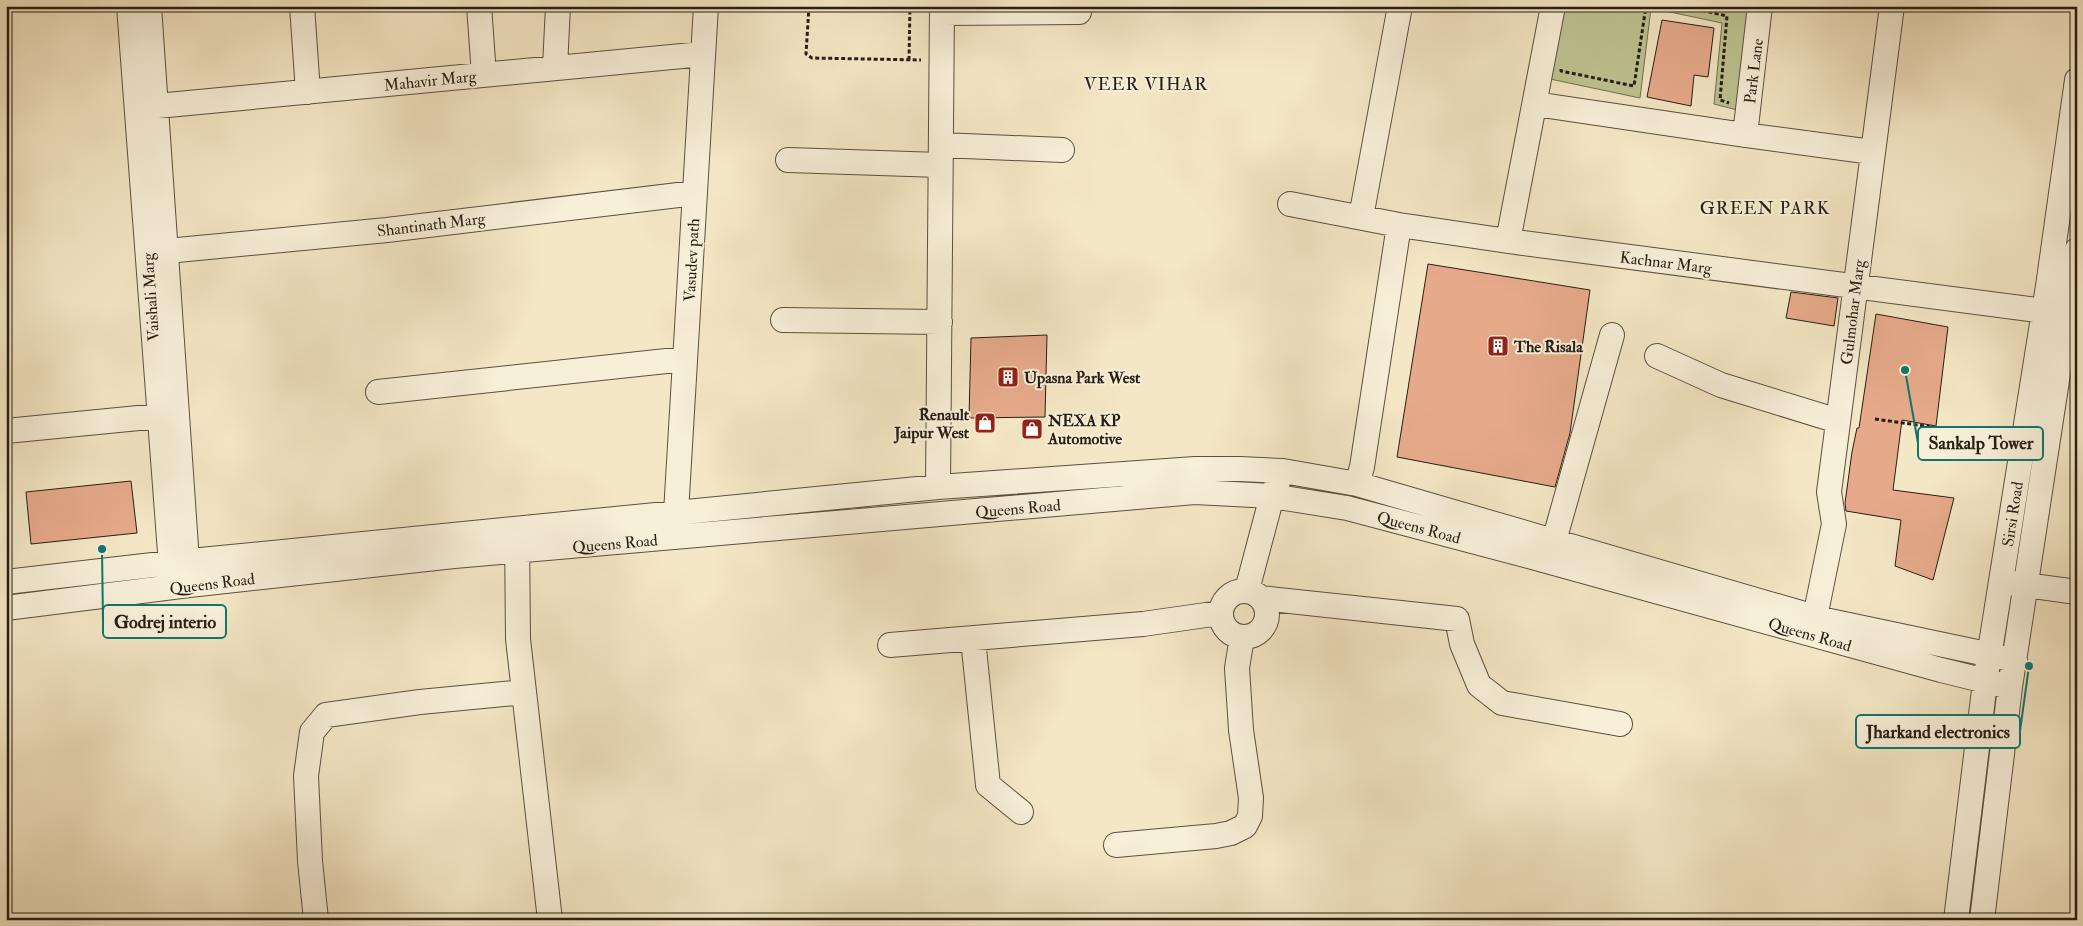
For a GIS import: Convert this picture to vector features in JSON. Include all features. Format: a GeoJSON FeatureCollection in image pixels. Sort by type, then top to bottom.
{"type":"FeatureCollection","features":[{"type":"Feature","properties":{"kind":"street","name":"Vaishali Marg"},"geometry":{"type":"LineString","coordinates":[[129,6],[159,416],[181,587]]}},
{"type":"Feature","properties":{"kind":"street","name":"Vaishali Marg"},"geometry":{"type":"LineString","coordinates":[[149,6],[167,251],[178,562]]}},
{"type":"Feature","properties":{"kind":"street"},"geometry":{"type":"LineString","coordinates":[[302,6],[308,92]]}},
{"type":"Feature","properties":{"kind":"street"},"geometry":{"type":"LineString","coordinates":[[479,6],[484,75]]}},
{"type":"Feature","properties":{"kind":"street"},"geometry":{"type":"LineString","coordinates":[[555,67],[558,6]]}},
{"type":"Feature","properties":{"kind":"street","name":"Vasudev path"},"geometry":{"type":"LineString","coordinates":[[676,513],[706,6]]}},
{"type":"Feature","properties":{"kind":"street"},"geometry":{"type":"LineString","coordinates":[[1361,216],[1400,6]]}},
{"type":"Feature","properties":{"kind":"street"},"geometry":{"type":"LineString","coordinates":[[1508,241],[1553,6]]}},
{"type":"Feature","properties":{"kind":"street","name":"Park Lane"},"geometry":{"type":"LineString","coordinates":[[1745,135],[1760,6]]}},
{"type":"Feature","properties":{"kind":"street","name":"Gulmohar Marg"},"geometry":{"type":"LineString","coordinates":[[1815,617],[1834,524],[1829,492],[1892,6]]}},
{"type":"Feature","properties":{"kind":"street"},"geometry":{"type":"LineString","coordinates":[[938,487],[942,10],[1079,12]]}},
{"type":"Feature","properties":{"kind":"street","name":"Mahavir Marg"},"geometry":{"type":"LineString","coordinates":[[157,106],[703,54]]}},
{"type":"Feature","properties":{"kind":"street","name":"Sirsi Road"},"geometry":{"type":"LineString","coordinates":[[1982,920],[2010,687],[2065,289],[2077,80]]}},
{"type":"Feature","properties":{"kind":"street"},"geometry":{"type":"LineString","coordinates":[[1535,104],[1872,152]]}},
{"type":"Feature","properties":{"kind":"street"},"geometry":{"type":"LineString","coordinates":[[788,160],[1062,150]]}},
{"type":"Feature","properties":{"kind":"street","name":"Shantinath Marg"},"geometry":{"type":"LineString","coordinates":[[167,251],[387,230],[695,193]]}},
{"type":"Feature","properties":{"kind":"street","name":"Kachnar Marg"},"geometry":{"type":"LineString","coordinates":[[1290,204],[1361,216],[1400,225],[1508,241],[2044,311]]}},
{"type":"Feature","properties":{"kind":"street"},"geometry":{"type":"LineString","coordinates":[[1357,484],[1362,467],[1400,225]]}},
{"type":"Feature","properties":{"kind":"street","name":"Sirsi Road"},"geometry":{"type":"LineString","coordinates":[[1956,920],[1985,682],[2044,311],[2065,289],[2077,250]]}},
{"type":"Feature","properties":{"kind":"street"},"geometry":{"type":"LineString","coordinates":[[783,320],[940,322]]}},
{"type":"Feature","properties":{"kind":"street"},"geometry":{"type":"LineString","coordinates":[[1554,541],[1612,335]]}},
{"type":"Feature","properties":{"kind":"street"},"geometry":{"type":"LineString","coordinates":[[1657,356],[1721,385],[1838,421]]}},
{"type":"Feature","properties":{"kind":"street"},"geometry":{"type":"LineString","coordinates":[[378,392],[685,359]]}},
{"type":"Feature","properties":{"kind":"street"},"geometry":{"type":"LineString","coordinates":[[6,431],[159,416]]}},
{"type":"Feature","properties":{"kind":"street","name":"Queens Road"},"geometry":{"type":"LineString","coordinates":[[6,608],[181,587],[517,540],[676,513],[938,487],[1195,469],[1240,469],[1283,471],[1357,484],[1815,617],[2015,660]]}},
{"type":"Feature","properties":{"kind":"street"},"geometry":{"type":"LineString","coordinates":[[1283,471],[1272,496],[1254,594],[1267,612],[1263,627],[1250,636],[1242,637],[1229,632],[1221,620],[1220,613],[1226,598],[1232,593],[1254,594],[1457,619],[1462,644],[1479,685],[1502,703],[1620,724]]}},
{"type":"Feature","properties":{"kind":"street","name":"Queens Road"},"geometry":{"type":"LineString","coordinates":[[6,582],[178,562],[1195,492],[1272,496],[1347,508],[1532,556],[1985,682],[2010,687]]}},
{"type":"Feature","properties":{"kind":"street"},"geometry":{"type":"LineString","coordinates":[[517,540],[518,639],[550,920]]}},
{"type":"Feature","properties":{"kind":"street"},"geometry":{"type":"LineString","coordinates":[[2001,582],[2077,592]]}},
{"type":"Feature","properties":{"kind":"street"},"geometry":{"type":"LineString","coordinates":[[890,645],[1144,624],[1220,613]]}},
{"type":"Feature","properties":{"kind":"street"},"geometry":{"type":"LineString","coordinates":[[1116,845],[1216,836],[1231,833],[1245,826],[1250,816],[1251,798],[1241,730],[1237,668],[1242,637]]}},
{"type":"Feature","properties":{"kind":"street"},"geometry":{"type":"LineString","coordinates":[[973,639],[988,785],[1021,812]]}},
{"type":"Feature","properties":{"kind":"street"},"geometry":{"type":"LineString","coordinates":[[316,920],[310,861],[306,776],[312,732],[326,715],[420,702],[524,692]]}},
{"type":"Feature","properties":{"kind":"path"},"geometry":{"type":"LineString","coordinates":[[809,6],[806,54],[812,58],[909,60],[910,6]]}},
{"type":"Feature","properties":{"kind":"path"},"geometry":{"type":"LineString","coordinates":[[1563,62],[1561,71],[1634,86],[1646,6]]}},
{"type":"Feature","properties":{"kind":"path"},"geometry":{"type":"LineString","coordinates":[[1683,6],[1727,16],[1720,100],[1735,104]]}},
{"type":"Feature","properties":{"kind":"path"},"geometry":{"type":"LineString","coordinates":[[1716,6],[1716,14]]}},
{"type":"Feature","properties":{"kind":"path"},"geometry":{"type":"LineString","coordinates":[[1875,419],[2024,440]]}},
{"type":"Feature","properties":{"kind":"green space"},"geometry":{"type":"Polygon","coordinates":[[[1563,6],[1755,6],[1741,111],[1714,104],[1722,23],[1651,8],[1640,98],[1550,79],[1563,6]]]}},
{"type":"Feature","properties":{"kind":"building"},"geometry":{"type":"Polygon","coordinates":[[[1662,20],[1714,28],[1708,77],[1694,75],[1691,106],[1647,97],[1662,20]]]}},
{"type":"Feature","properties":{"kind":"building","name":"The Risala"},"geometry":{"type":"Polygon","coordinates":[[[1428,264],[1590,290],[1570,433],[1555,487],[1397,457],[1428,264]]]}},
{"type":"Feature","properties":{"kind":"building"},"geometry":{"type":"Polygon","coordinates":[[[1791,292],[1838,298],[1834,326],[1786,318],[1791,292]]]}},
{"type":"Feature","properties":{"kind":"building"},"geometry":{"type":"Polygon","coordinates":[[[1876,314],[1948,327],[1936,426],[1902,420],[1893,490],[1954,498],[1933,580],[1895,566],[1901,520],[1846,511],[1845,503],[1852,452],[1857,428],[1859,428],[1876,314]]]}},
{"type":"Feature","properties":{"kind":"building","name":"Upasna Park West"},"geometry":{"type":"Polygon","coordinates":[[[1047,335],[1045,417],[969,418],[971,338],[1047,335]]]}},
{"type":"Feature","properties":{"kind":"building"},"geometry":{"type":"Polygon","coordinates":[[[131,481],[137,533],[31,544],[26,492],[131,481]]]}},
{"type":"Feature","properties":{"kind":"place","name":"The Risala"},"geometry":{"type":"Point","coordinates":[1498,346]}},
{"type":"Feature","properties":{"kind":"place","name":"Sankalp Tower"},"geometry":{"type":"Point","coordinates":[1905,370]}},
{"type":"Feature","properties":{"kind":"place","name":"Upasna Park West"},"geometry":{"type":"Point","coordinates":[1008,377]}},
{"type":"Feature","properties":{"kind":"place","name":"Renault Jaipur West"},"geometry":{"type":"Point","coordinates":[985,423]}},
{"type":"Feature","properties":{"kind":"place","name":"NEXA KP Automotive"},"geometry":{"type":"Point","coordinates":[1032,429]}},
{"type":"Feature","properties":{"kind":"place","name":"Godrej interio"},"geometry":{"type":"Point","coordinates":[102,549]}},
{"type":"Feature","properties":{"kind":"place","name":"Jharkand electronics"},"geometry":{"type":"Point","coordinates":[2029,666]}},
{"type":"Feature","properties":{"kind":"district","name":"VEER VIHAR"},"geometry":{"type":"Point","coordinates":[1146,84]}},
{"type":"Feature","properties":{"kind":"district","name":"GREEN PARK"},"geometry":{"type":"Point","coordinates":[1765,208]}}]}
